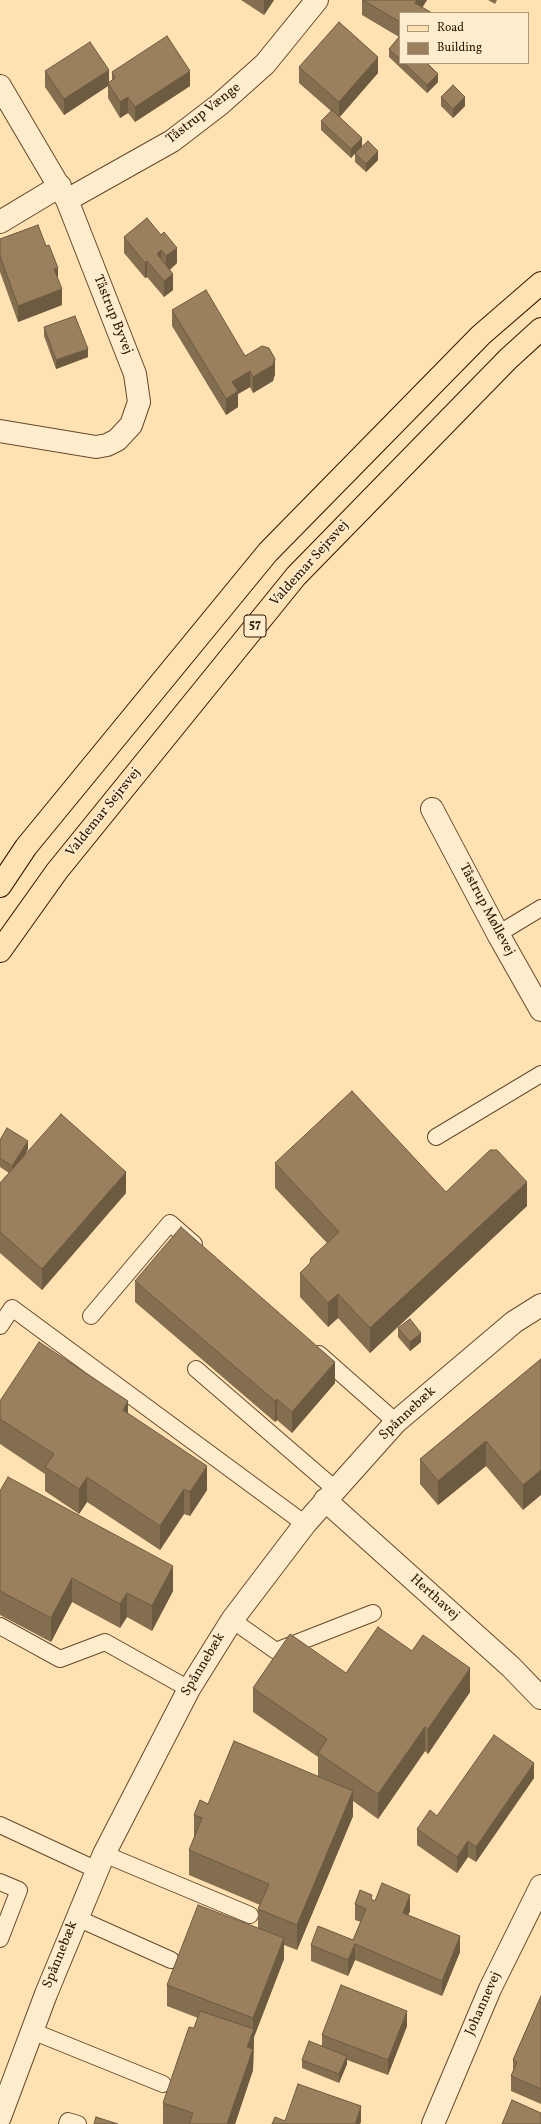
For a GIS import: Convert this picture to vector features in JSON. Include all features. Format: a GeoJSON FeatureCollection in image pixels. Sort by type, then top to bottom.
{"type":"FeatureCollection","features":[{"type":"Feature","properties":{"kind":"main road"},"geometry":{"type":"LineString","coordinates":[[0,886],[26,847],[268,552],[481,335],[541,283]]}},
{"type":"Feature","properties":{"kind":"main road","name":"Valdemar Sejrsvej"},"geometry":{"type":"LineString","coordinates":[[0,951],[57,871],[296,576],[508,359],[541,330]]}},
{"type":"Feature","properties":{"kind":"street","name":"Tåstrup Vænge"},"geometry":{"type":"LineString","coordinates":[[0,222],[172,141],[219,105],[265,64],[317,0]]}},
{"type":"Feature","properties":{"kind":"street","name":"Tåstrup Byvej"},"geometry":{"type":"LineString","coordinates":[[0,86],[63,193],[135,374],[139,402],[131,425],[125,433],[107,445],[96,447],[0,431]]}},
{"type":"Feature","properties":{"kind":"street","name":"Tåstrup Møllevej"},"geometry":{"type":"LineString","coordinates":[[432,809],[498,934],[541,1010]]}},
{"type":"Feature","properties":{"kind":"street","name":"Spånnebæk"},"geometry":{"type":"LineString","coordinates":[[0,2117],[32,2031],[101,1862],[189,1689],[232,1620],[305,1524],[396,1422],[514,1322],[541,1305]]}},
{"type":"Feature","properties":{"kind":"street","name":"Herthavej"},"geometry":{"type":"LineString","coordinates":[[330,1495],[511,1667],[541,1698]]}},
{"type":"Feature","properties":{"kind":"street","name":"Johannevej"},"geometry":{"type":"LineString","coordinates":[[433,2124],[490,1989],[541,1886]]}},
{"type":"Feature","properties":{"kind":"lane"},"geometry":{"type":"LineString","coordinates":[[498,934],[541,908]]}},
{"type":"Feature","properties":{"kind":"lane"},"geometry":{"type":"LineString","coordinates":[[436,1137],[541,1074]]}},
{"type":"Feature","properties":{"kind":"lane"},"geometry":{"type":"LineString","coordinates":[[91,1316],[170,1223],[206,1254]]}},
{"type":"Feature","properties":{"kind":"lane"},"geometry":{"type":"LineString","coordinates":[[0,1326],[12,1308],[305,1524]]}},
{"type":"Feature","properties":{"kind":"lane"},"geometry":{"type":"LineString","coordinates":[[307,1344],[396,1422]]}},
{"type":"Feature","properties":{"kind":"lane"},"geometry":{"type":"LineString","coordinates":[[196,1369],[330,1495]]}},
{"type":"Feature","properties":{"kind":"lane"},"geometry":{"type":"LineString","coordinates":[[232,1620],[276,1651],[373,1613]]}},
{"type":"Feature","properties":{"kind":"lane"},"geometry":{"type":"LineString","coordinates":[[0,1626],[60,1659],[105,1642],[189,1689]]}},
{"type":"Feature","properties":{"kind":"lane"},"geometry":{"type":"LineString","coordinates":[[1,1829],[250,1914]]}},
{"type":"Feature","properties":{"kind":"lane"},"geometry":{"type":"LineString","coordinates":[[0,1882],[19,1890],[0,1939]]}},
{"type":"Feature","properties":{"kind":"lane"},"geometry":{"type":"LineString","coordinates":[[77,1918],[171,1960]]}},
{"type":"Feature","properties":{"kind":"lane"},"geometry":{"type":"LineString","coordinates":[[32,2031],[163,2084]]}},
{"type":"Feature","properties":{"kind":"lane"},"geometry":{"type":"LineString","coordinates":[[67,2124],[68,2121],[78,2124]]}},
{"type":"Feature","properties":{"kind":"building"},"geometry":{"type":"Polygon","coordinates":[[[363,0],[417,0],[415,3],[430,12],[399,12],[399,21],[363,0]]]}},
{"type":"Feature","properties":{"kind":"building"},"geometry":{"type":"Polygon","coordinates":[[[339,22],[378,57],[339,102],[299,67],[339,22]]]}},
{"type":"Feature","properties":{"kind":"building"},"geometry":{"type":"Polygon","coordinates":[[[167,36],[190,71],[135,107],[128,97],[120,102],[108,83],[115,78],[112,72],[167,36]]]}},
{"type":"Feature","properties":{"kind":"building"},"geometry":{"type":"Polygon","coordinates":[[[399,37],[399,58],[389,49],[399,37]]]}},
{"type":"Feature","properties":{"kind":"building"},"geometry":{"type":"Polygon","coordinates":[[[90,42],[109,70],[64,99],[45,71],[90,42]]]}},
{"type":"Feature","properties":{"kind":"building"},"geometry":{"type":"Polygon","coordinates":[[[405,64],[428,64],[438,74],[427,85],[405,64]]]}},
{"type":"Feature","properties":{"kind":"building"},"geometry":{"type":"Polygon","coordinates":[[[453,85],[465,97],[453,109],[441,97],[453,85]]]}},
{"type":"Feature","properties":{"kind":"building"},"geometry":{"type":"Polygon","coordinates":[[[332,110],[362,138],[351,149],[321,121],[332,110]]]}},
{"type":"Feature","properties":{"kind":"building"},"geometry":{"type":"Polygon","coordinates":[[[368,141],[378,151],[366,164],[355,153],[368,141]]]}},
{"type":"Feature","properties":{"kind":"building"},"geometry":{"type":"Polygon","coordinates":[[[147,218],[161,235],[164,232],[177,248],[166,256],[161,250],[157,254],[173,274],[164,281],[147,261],[145,263],[124,237],[147,218]]]}},
{"type":"Feature","properties":{"kind":"building"},"geometry":{"type":"Polygon","coordinates":[[[38,225],[46,246],[49,245],[58,268],[54,269],[62,289],[18,306],[0,256],[0,239],[38,225]]]}},
{"type":"Feature","properties":{"kind":"building"},"geometry":{"type":"Polygon","coordinates":[[[206,290],[245,356],[262,346],[269,348],[275,359],[273,365],[253,377],[250,371],[232,382],[238,391],[226,399],[172,310],[206,290]]]}},
{"type":"Feature","properties":{"kind":"building"},"geometry":{"type":"Polygon","coordinates":[[[75,316],[88,349],[56,360],[44,327],[75,316]]]}},
{"type":"Feature","properties":{"kind":"building"},"geometry":{"type":"Polygon","coordinates":[[[352,1091],[446,1192],[490,1150],[497,1150],[527,1182],[370,1328],[338,1294],[328,1303],[300,1273],[310,1263],[311,1258],[339,1232],[275,1163],[352,1091]]]}},
{"type":"Feature","properties":{"kind":"building"},"geometry":{"type":"Polygon","coordinates":[[[61,1114],[126,1172],[42,1269],[0,1232],[0,1183],[61,1114]]]}},
{"type":"Feature","properties":{"kind":"building"},"geometry":{"type":"Polygon","coordinates":[[[7,1128],[28,1141],[12,1166],[0,1158],[0,1140],[7,1128]]]}},
{"type":"Feature","properties":{"kind":"building"},"geometry":{"type":"Polygon","coordinates":[[[181,1227],[335,1362],[292,1412],[277,1399],[275,1401],[135,1281],[181,1227]]]}},
{"type":"Feature","properties":{"kind":"building"},"geometry":{"type":"Polygon","coordinates":[[[410,1319],[421,1333],[410,1342],[398,1328],[410,1319]]]}},
{"type":"Feature","properties":{"kind":"building"},"geometry":{"type":"Polygon","coordinates":[[[39,1342],[128,1401],[123,1410],[207,1466],[190,1492],[184,1489],[160,1526],[87,1477],[79,1489],[45,1467],[54,1454],[0,1419],[0,1401],[39,1342]]]}},
{"type":"Feature","properties":{"kind":"building"},"geometry":{"type":"Polygon","coordinates":[[[541,1359],[541,1470],[523,1485],[486,1441],[438,1481],[420,1459],[541,1359]]]}},
{"type":"Feature","properties":{"kind":"building"},"geometry":{"type":"Polygon","coordinates":[[[8,1477],[173,1566],[152,1606],[127,1593],[120,1604],[72,1578],[51,1618],[0,1591],[0,1491],[8,1477]]]}},
{"type":"Feature","properties":{"kind":"building"},"geometry":{"type":"Polygon","coordinates":[[[378,1627],[412,1651],[423,1635],[470,1668],[428,1729],[425,1727],[378,1794],[318,1753],[327,1739],[253,1688],[290,1634],[346,1673],[378,1627]]]}},
{"type":"Feature","properties":{"kind":"building"},"geometry":{"type":"Polygon","coordinates":[[[494,1735],[534,1763],[476,1847],[468,1841],[457,1857],[417,1829],[430,1810],[437,1816],[494,1735]]]}},
{"type":"Feature","properties":{"kind":"building"},"geometry":{"type":"Polygon","coordinates":[[[234,1741],[353,1791],[297,1925],[258,1909],[269,1884],[189,1850],[202,1818],[194,1815],[200,1800],[208,1804],[234,1741]]]}},
{"type":"Feature","properties":{"kind":"building"},"geometry":{"type":"Polygon","coordinates":[[[382,1883],[410,1895],[403,1913],[460,1936],[442,1981],[355,1944],[348,1960],[311,1945],[318,1926],[353,1940],[366,1909],[355,1904],[360,1890],[372,1895],[371,1899],[375,1901],[382,1883]]]}},
{"type":"Feature","properties":{"kind":"building"},"geometry":{"type":"Polygon","coordinates":[[[198,1905],[284,1938],[253,2018],[167,1985],[198,1905]]]}},
{"type":"Feature","properties":{"kind":"building"},"geometry":{"type":"Polygon","coordinates":[[[341,1985],[407,2011],[388,2060],[322,2035],[341,1985]]]}},
{"type":"Feature","properties":{"kind":"building"},"geometry":{"type":"Polygon","coordinates":[[[541,1996],[541,2089],[511,2076],[517,2062],[513,2060],[541,1996]]]}},
{"type":"Feature","properties":{"kind":"building"},"geometry":{"type":"Polygon","coordinates":[[[200,2011],[254,2029],[247,2047],[253,2049],[227,2124],[189,2124],[193,2113],[163,2103],[189,2027],[194,2028],[200,2011]]]}},
{"type":"Feature","properties":{"kind":"building"},"geometry":{"type":"Polygon","coordinates":[[[309,2041],[347,2056],[339,2074],[302,2060],[309,2041]]]}},
{"type":"Feature","properties":{"kind":"building"},"geometry":{"type":"Polygon","coordinates":[[[298,2084],[361,2106],[355,2124],[272,2124],[275,2117],[285,2121],[298,2084]]]}},
{"type":"Feature","properties":{"kind":"building"},"geometry":{"type":"Polygon","coordinates":[[[512,2100],[541,2113],[541,2124],[502,2124],[512,2100]]]}},
{"type":"Feature","properties":{"kind":"building"},"geometry":{"type":"Polygon","coordinates":[[[96,2117],[118,2124],[94,2124],[96,2117]]]}}]}
